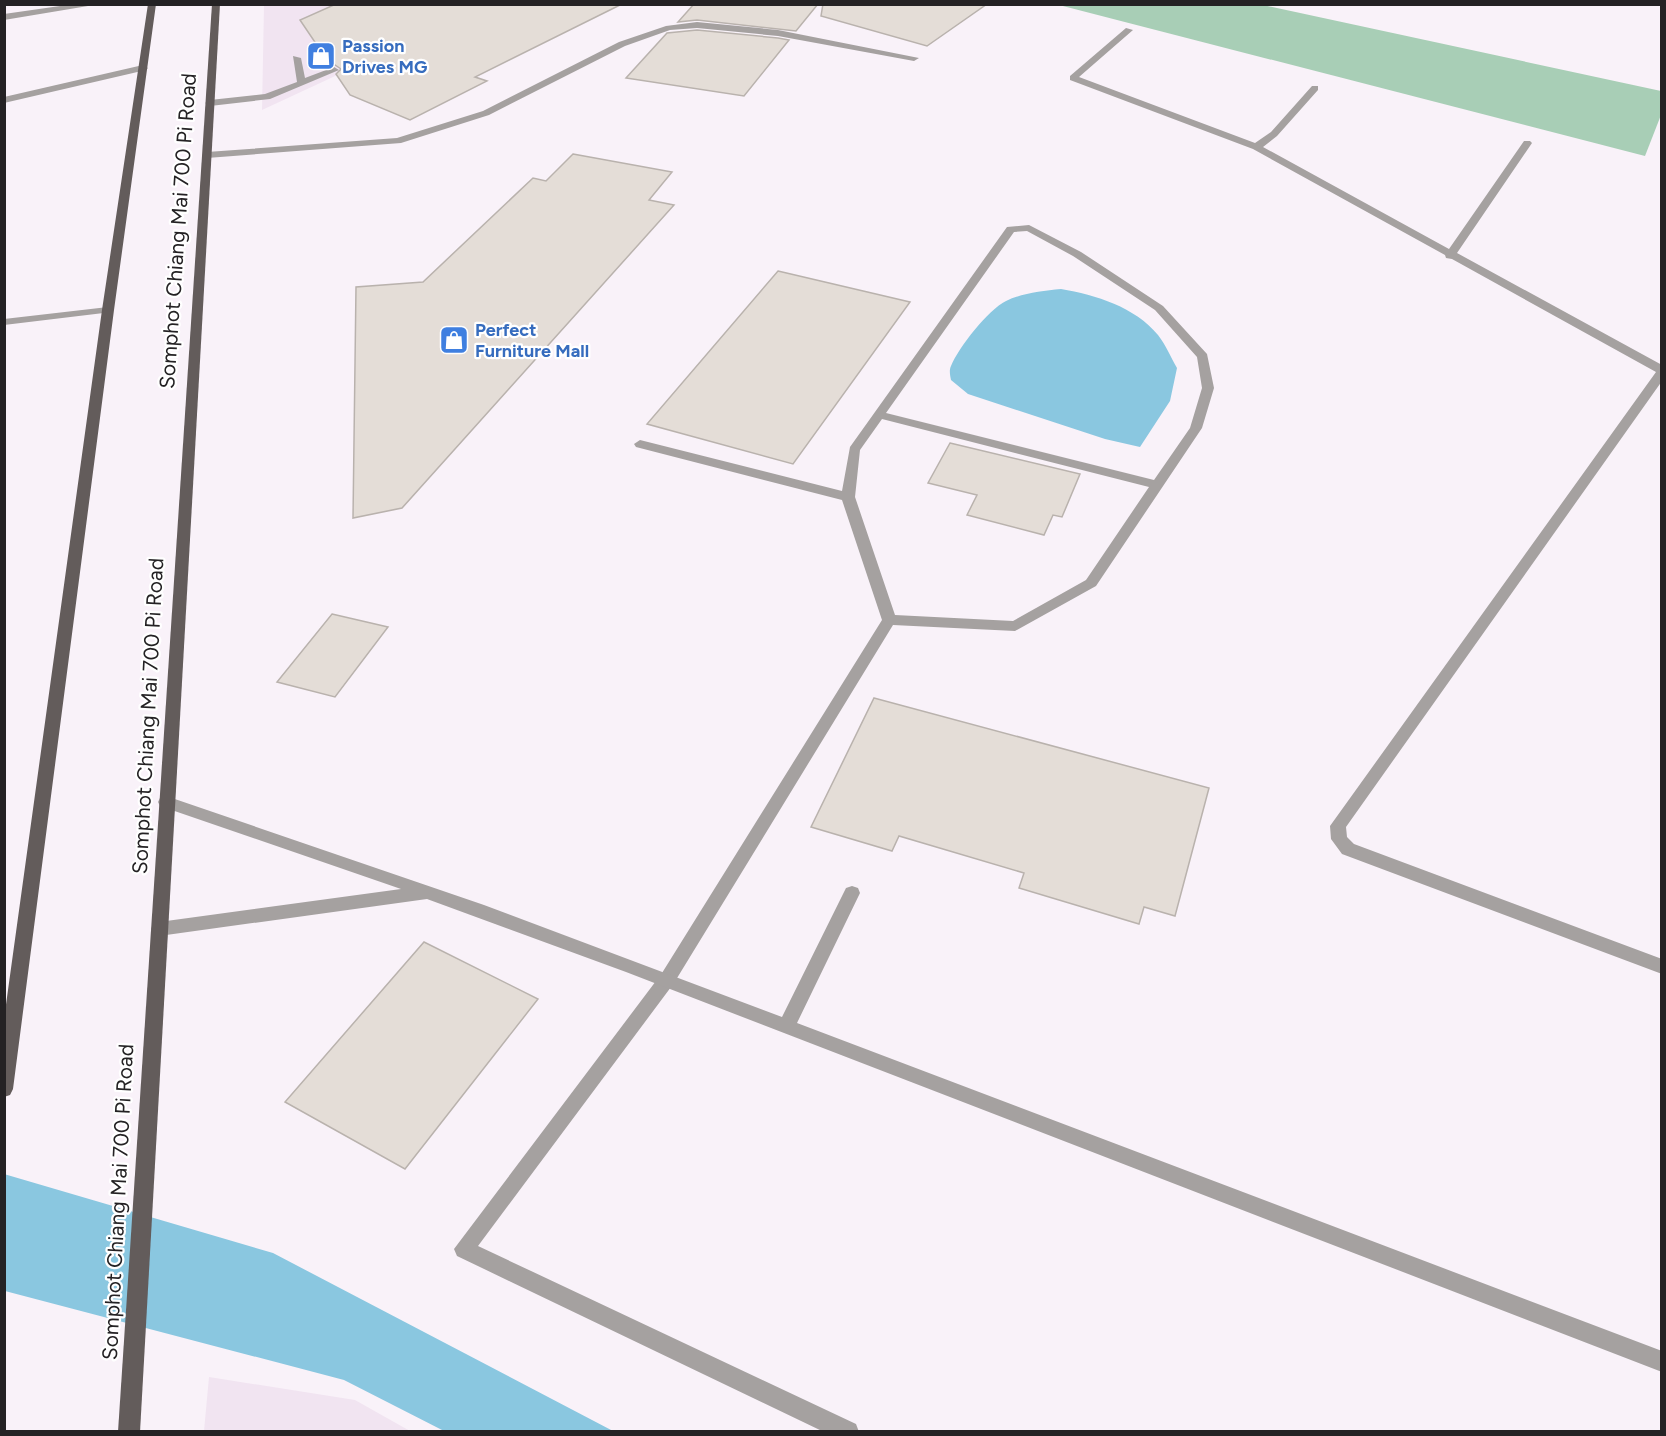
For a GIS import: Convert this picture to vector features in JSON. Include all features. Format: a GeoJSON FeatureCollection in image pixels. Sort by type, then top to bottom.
{"type":"FeatureCollection","features":[{"type":"Feature","properties":{"kind":"main road"},"geometry":{"type":"LineString","coordinates":[[4,1089],[108,310],[152,4]]}},
{"type":"Feature","properties":{"kind":"main road","name":"Somphot Chiang Mai 700 Pi Road"},"geometry":{"type":"LineString","coordinates":[[129,1428],[216,4]]}},
{"type":"Feature","properties":{"kind":"street"},"geometry":{"type":"LineString","coordinates":[[4,17],[96,4]]}},
{"type":"Feature","properties":{"kind":"street"},"geometry":{"type":"LineString","coordinates":[[207,155],[398,141],[486,113],[622,44],[669,28],[698,25],[778,33],[914,58]]}},
{"type":"Feature","properties":{"kind":"street"},"geometry":{"type":"LineString","coordinates":[[1129,30],[1072,78],[1256,147],[1662,371],[1338,826],[1339,839],[1348,849],[1662,967]]}},
{"type":"Feature","properties":{"kind":"street"},"geometry":{"type":"LineString","coordinates":[[296,58],[302,83]]}},
{"type":"Feature","properties":{"kind":"street"},"geometry":{"type":"LineString","coordinates":[[4,100],[143,68]]}},
{"type":"Feature","properties":{"kind":"street"},"geometry":{"type":"LineString","coordinates":[[210,104],[267,97],[334,70]]}},
{"type":"Feature","properties":{"kind":"street"},"geometry":{"type":"LineString","coordinates":[[1256,147],[1274,134],[1315,88]]}},
{"type":"Feature","properties":{"kind":"street"},"geometry":{"type":"LineString","coordinates":[[1450,255],[1527,143]]}},
{"type":"Feature","properties":{"kind":"street"},"geometry":{"type":"LineString","coordinates":[[1029,228],[1077,254],[1160,308],[1203,356],[1208,388],[1196,428],[1091,583],[1015,626],[889,620],[848,497],[854,450],[1011,229],[1029,228]]}},
{"type":"Feature","properties":{"kind":"street"},"geometry":{"type":"LineString","coordinates":[[4,322],[108,310]]}},
{"type":"Feature","properties":{"kind":"street"},"geometry":{"type":"LineString","coordinates":[[879,415],[1157,484]]}},
{"type":"Feature","properties":{"kind":"street"},"geometry":{"type":"LineString","coordinates":[[640,444],[848,497]]}},
{"type":"Feature","properties":{"kind":"street"},"geometry":{"type":"LineString","coordinates":[[849,1431],[464,1249],[668,978],[889,620]]}},
{"type":"Feature","properties":{"kind":"street"},"geometry":{"type":"LineString","coordinates":[[166,802],[433,892],[668,978],[786,1027],[1662,1362]]}},
{"type":"Feature","properties":{"kind":"street"},"geometry":{"type":"LineString","coordinates":[[159,929],[433,892]]}},
{"type":"Feature","properties":{"kind":"street"},"geometry":{"type":"LineString","coordinates":[[786,1027],[852,893]]}},
{"type":"Feature","properties":{"kind":"shaded area","name":"Passion Drives MG"},"geometry":{"type":"Polygon","coordinates":[[[264,5],[488,5],[262,110],[264,5]]]}},
{"type":"Feature","properties":{"kind":"shaded area"},"geometry":{"type":"Polygon","coordinates":[[[209,1377],[355,1400],[410,1431],[204,1431],[209,1377]]]}},
{"type":"Feature","properties":{"kind":"green space"},"geometry":{"type":"Polygon","coordinates":[[[1059,5],[1263,5],[1661,91],[1661,115],[1645,156],[1059,5]]]}},
{"type":"Feature","properties":{"kind":"water"},"geometry":{"type":"Polygon","coordinates":[[[1061,289],[1101,299],[1138,317],[1158,335],[1177,368],[1170,401],[1140,447],[1105,439],[968,394],[951,380],[950,368],[960,349],[991,312],[1012,298],[1061,289]]]}},
{"type":"Feature","properties":{"kind":"water"},"geometry":{"type":"Polygon","coordinates":[[[4,1174],[273,1253],[613,1431],[444,1431],[344,1380],[5,1291],[4,1174]]]}},
{"type":"Feature","properties":{"kind":"building"},"geometry":{"type":"Polygon","coordinates":[[[336,4],[622,4],[475,77],[487,81],[410,120],[350,95],[336,74],[341,69],[335,65],[331,66],[300,20],[336,4]]]}},
{"type":"Feature","properties":{"kind":"building"},"geometry":{"type":"Polygon","coordinates":[[[694,4],[818,4],[796,31],[697,20],[678,22],[694,4]]]}},
{"type":"Feature","properties":{"kind":"building"},"geometry":{"type":"Polygon","coordinates":[[[823,4],[987,4],[927,46],[821,16],[823,4]]]}},
{"type":"Feature","properties":{"kind":"building"},"geometry":{"type":"Polygon","coordinates":[[[697,30],[789,40],[744,96],[626,78],[667,33],[697,30]]]}},
{"type":"Feature","properties":{"kind":"building","name":"Perfect Furniture Mall"},"geometry":{"type":"Polygon","coordinates":[[[573,154],[672,172],[649,200],[674,205],[402,508],[353,518],[356,287],[423,282],[533,178],[546,181],[573,154]]]}},
{"type":"Feature","properties":{"kind":"building"},"geometry":{"type":"Polygon","coordinates":[[[778,271],[910,302],[793,464],[647,424],[778,271]]]}},
{"type":"Feature","properties":{"kind":"building"},"geometry":{"type":"Polygon","coordinates":[[[950,443],[1080,474],[1062,517],[1053,515],[1044,535],[967,515],[977,495],[928,483],[950,443]]]}},
{"type":"Feature","properties":{"kind":"building"},"geometry":{"type":"Polygon","coordinates":[[[332,614],[388,627],[335,697],[277,682],[332,614]]]}},
{"type":"Feature","properties":{"kind":"building"},"geometry":{"type":"Polygon","coordinates":[[[874,698],[1209,788],[1175,916],[1144,907],[1139,924],[1019,888],[1024,873],[899,836],[892,851],[811,827],[874,698]]]}},
{"type":"Feature","properties":{"kind":"building"},"geometry":{"type":"Polygon","coordinates":[[[424,942],[538,999],[405,1169],[285,1102],[424,942]]]}},
{"type":"Feature","properties":{"kind":"place","name":"Passion Drives MG"},"geometry":{"type":"Point","coordinates":[321,56]}},
{"type":"Feature","properties":{"kind":"place","name":"Perfect Furniture Mall"},"geometry":{"type":"Point","coordinates":[454,340]}}]}
